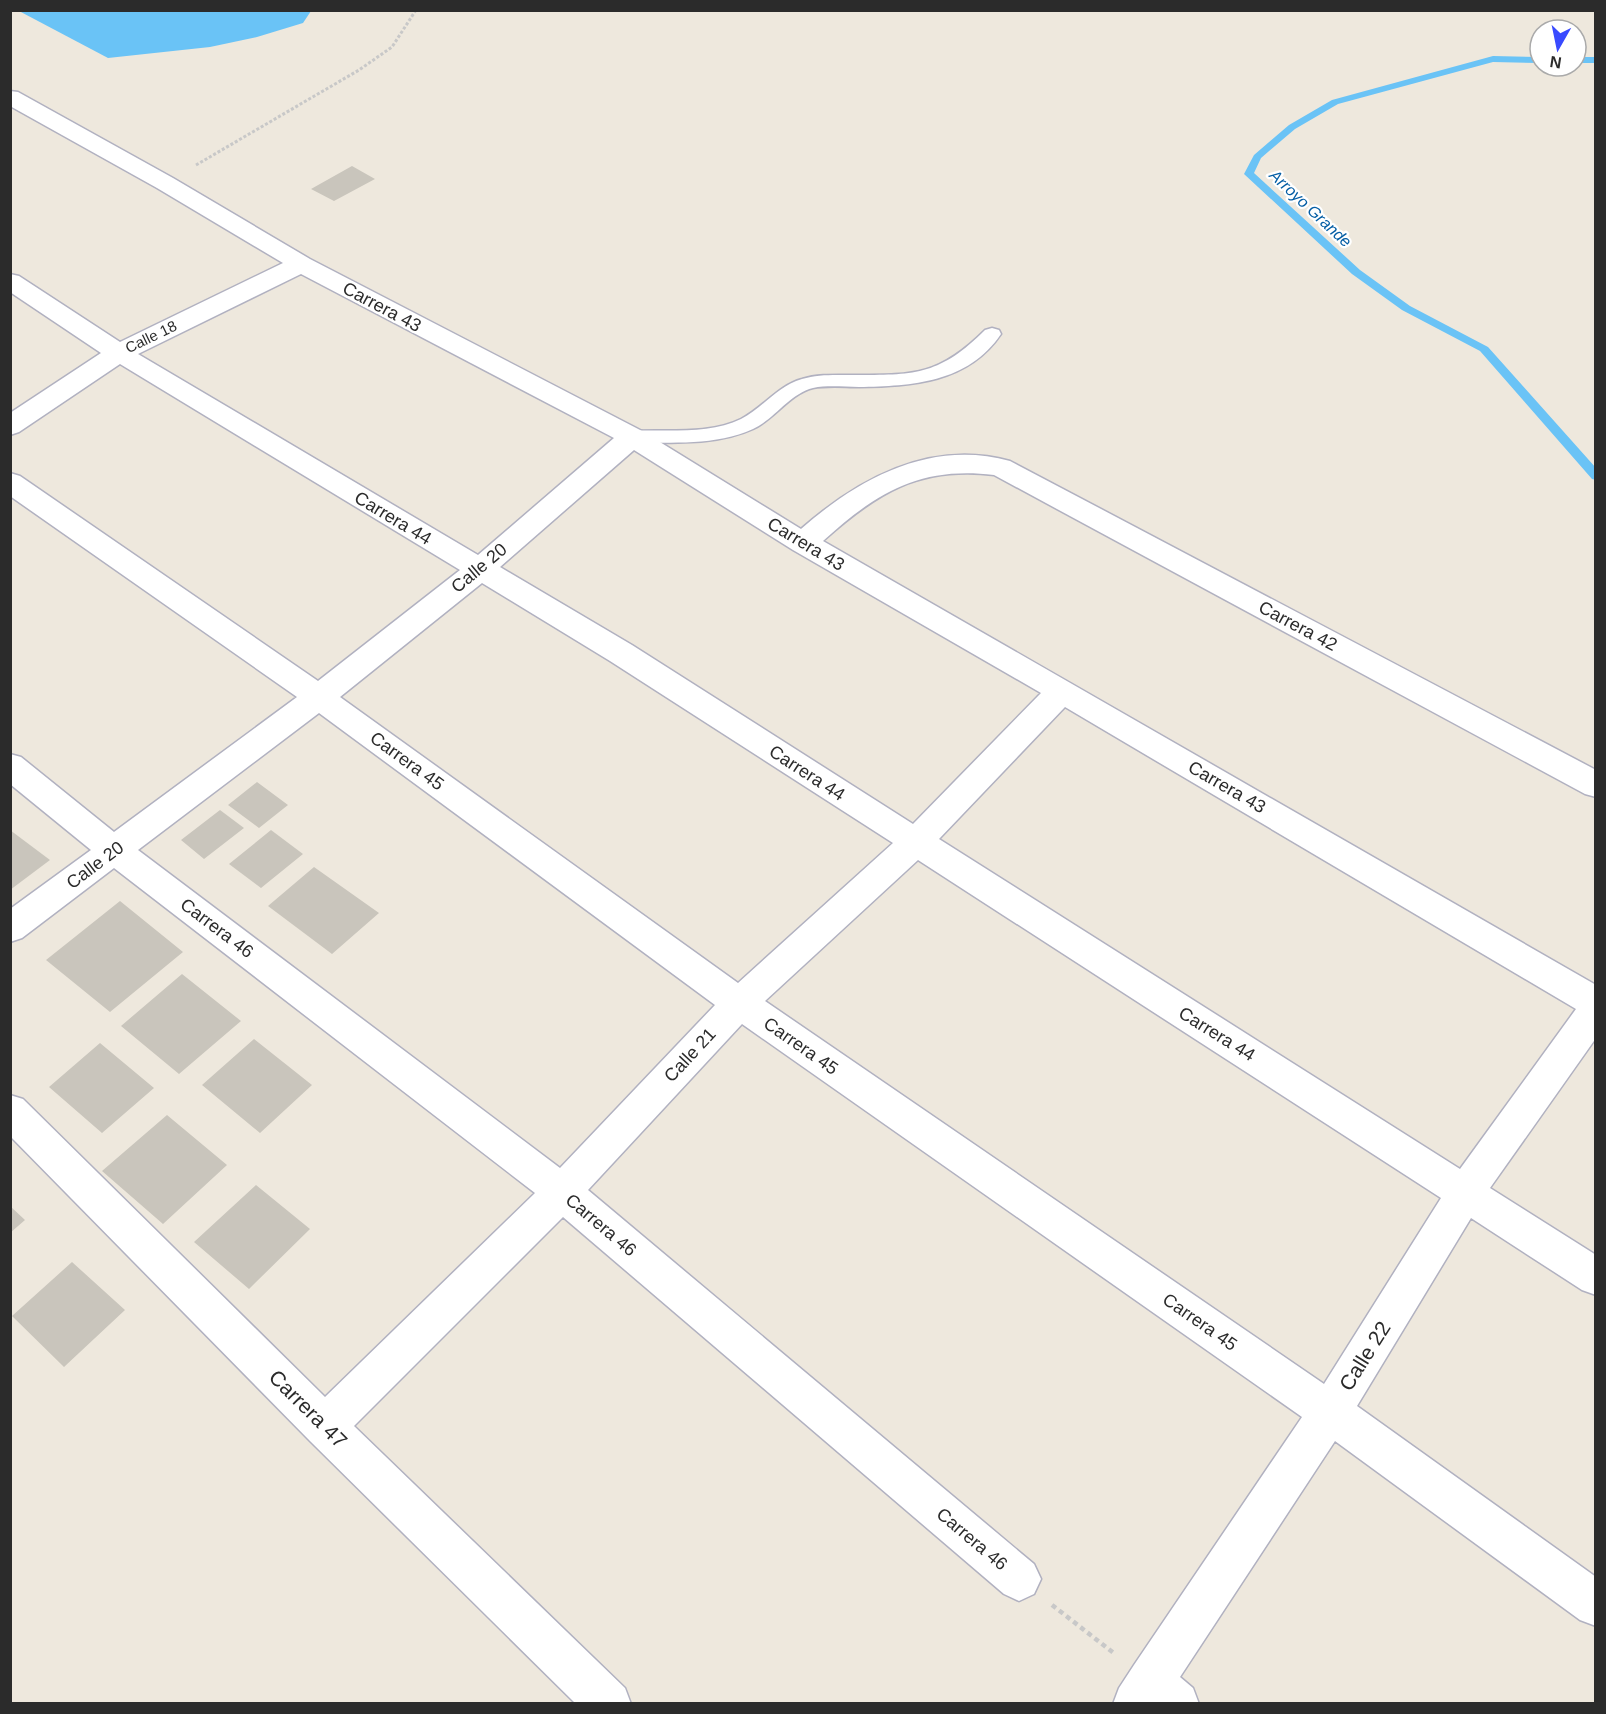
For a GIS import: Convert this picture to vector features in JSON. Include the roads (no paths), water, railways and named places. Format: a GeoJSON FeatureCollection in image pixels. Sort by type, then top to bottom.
{"type":"FeatureCollection","features":[{"type":"Feature","properties":{"kind":"street","name":"Carrera 43"},"geometry":{"type":"LineString","coordinates":[[14,102],[165,183],[301,264],[632,437],[803,543],[1062,691],[1596,1003]]}},
{"type":"Feature","properties":{"kind":"street","name":"Calle 18"},"geometry":{"type":"LineString","coordinates":[[10,426],[118,353],[301,264]]}},
{"type":"Feature","properties":{"kind":"street","name":"Carrera 44"},"geometry":{"type":"LineString","coordinates":[[10,281],[118,353],[621,653],[1596,1277]]}},
{"type":"Feature","properties":{"kind":"street","name":"Calle 20"},"geometry":{"type":"LineString","coordinates":[[10,928],[319,697],[480,569],[632,437]]}},
{"type":"Feature","properties":{"kind":"street","name":"Carrera 42"},"geometry":{"type":"LineString","coordinates":[[803,543],[837,512],[898,474],[934,464],[984,464],[1000,467],[1596,785]]}},
{"type":"Feature","properties":{"kind":"street","name":"Carrera 45"},"geometry":{"type":"LineString","coordinates":[[10,482],[319,697],[739,1003],[1330,1412],[1596,1604]]}},
{"type":"Feature","properties":{"kind":"street","name":"Calle 21"},"geometry":{"type":"LineString","coordinates":[[326,1426],[562,1192],[739,1003],[915,843],[1062,691]]}},
{"type":"Feature","properties":{"kind":"street","name":"Carrera 46"},"geometry":{"type":"LineString","coordinates":[[10,766],[115,850],[562,1192],[1019,1579]]}},
{"type":"Feature","properties":{"kind":"street","name":"Calle 22"},"geometry":{"type":"LineString","coordinates":[[1154,1696],[1465,1193],[1596,1009]]}},
{"type":"Feature","properties":{"kind":"street","name":"Carrera 47"},"geometry":{"type":"LineString","coordinates":[[10,1112],[609,1704]]}},
{"type":"Feature","properties":{"kind":"lane"},"geometry":{"type":"LineString","coordinates":[[632,437],[723,432],[744,426],[760,417],[791,391],[802,385],[819,381],[913,381],[950,371],[977,351],[992,334]]}},
{"type":"Feature","properties":{"kind":"water"},"geometry":{"type":"Polygon","coordinates":[[[19,11],[311,11],[303,23],[257,37],[210,47],[108,58],[19,11]]]}},
{"type":"Feature","properties":{"kind":"waterway","name":"Arroyo Grande"},"geometry":{"type":"LineString","coordinates":[[1528,60],[1493,59],[1335,102],[1292,127],[1257,157],[1249,174],[1356,272],[1406,308],[1484,349],[1596,476]]}},
{"type":"Feature","properties":{"kind":"waterway","name":"Arroyo Grande"},"geometry":{"type":"LineString","coordinates":[[1588,60],[1596,60]]}}]}
